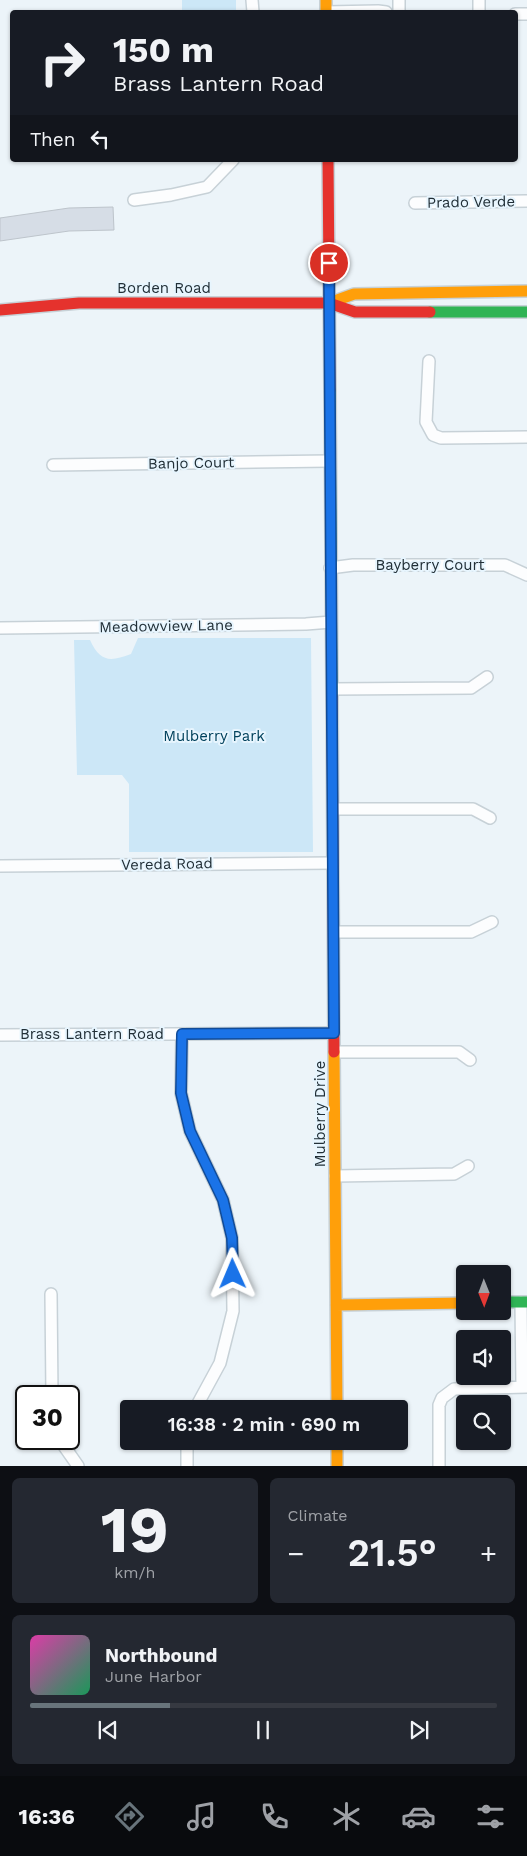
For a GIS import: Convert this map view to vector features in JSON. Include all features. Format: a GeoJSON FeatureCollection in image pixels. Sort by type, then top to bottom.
{"type":"FeatureCollection","features":[{"type":"Feature","properties":{"kind":"main road","name":"Mulberry Drive"},"geometry":{"type":"LineString","coordinates":[[328,162],[337,1400]]}},
{"type":"Feature","properties":{"kind":"main road","name":"Borden Road"},"geometry":{"type":"LineString","coordinates":[[329,303],[354,294],[527,291]]}},
{"type":"Feature","properties":{"kind":"main road","name":"Borden Road"},"geometry":{"type":"LineString","coordinates":[[0,310],[79,303],[329,303],[355,312],[527,312]]}},
{"type":"Feature","properties":{"kind":"main road"},"geometry":{"type":"LineString","coordinates":[[511,1302],[524,1302]]}},
{"type":"Feature","properties":{"kind":"main road"},"geometry":{"type":"LineString","coordinates":[[336,1305],[456,1303]]}},
{"type":"Feature","properties":{"kind":"main road"},"geometry":{"type":"LineString","coordinates":[[337,1450],[337,1466]]}},
{"type":"Feature","properties":{"kind":"street"},"geometry":{"type":"LineString","coordinates":[[326,8],[361,10]]}},
{"type":"Feature","properties":{"kind":"street"},"geometry":{"type":"LineString","coordinates":[[134,200],[171,196],[207,187],[230,162]]}},
{"type":"Feature","properties":{"kind":"street","name":"Prado Verde"},"geometry":{"type":"LineString","coordinates":[[415,203],[527,201]]}},
{"type":"Feature","properties":{"kind":"street"},"geometry":{"type":"LineString","coordinates":[[429,361],[426,422],[433,435],[441,438],[527,437]]}},
{"type":"Feature","properties":{"kind":"street","name":"Banjo Court"},"geometry":{"type":"LineString","coordinates":[[52,465],[330,461]]}},
{"type":"Feature","properties":{"kind":"street","name":"Bayberry Court"},"geometry":{"type":"LineString","coordinates":[[330,568],[353,566],[505,565],[527,575]]}},
{"type":"Feature","properties":{"kind":"street","name":"Meadowview Lane"},"geometry":{"type":"LineString","coordinates":[[0,628],[306,624],[331,622]]}},
{"type":"Feature","properties":{"kind":"street"},"geometry":{"type":"LineString","coordinates":[[332,690],[471,688],[487,677]]}},
{"type":"Feature","properties":{"kind":"street"},"geometry":{"type":"LineString","coordinates":[[333,809],[473,809],[490,818]]}},
{"type":"Feature","properties":{"kind":"street","name":"Vereda Road"},"geometry":{"type":"LineString","coordinates":[[0,866],[333,863]]}},
{"type":"Feature","properties":{"kind":"street"},"geometry":{"type":"LineString","coordinates":[[334,932],[471,932],[492,922]]}},
{"type":"Feature","properties":{"kind":"street","name":"Brass Lantern Road"},"geometry":{"type":"LineString","coordinates":[[0,1035],[334,1033]]}},
{"type":"Feature","properties":{"kind":"street"},"geometry":{"type":"LineString","coordinates":[[182,1034],[181,1093],[185,1112],[190,1131],[223,1200],[232,1238],[233,1311],[220,1363],[200,1400]]}},
{"type":"Feature","properties":{"kind":"street"},"geometry":{"type":"LineString","coordinates":[[335,1052],[459,1052],[470,1060]]}},
{"type":"Feature","properties":{"kind":"street"},"geometry":{"type":"LineString","coordinates":[[336,1176],[454,1174],[468,1166]]}},
{"type":"Feature","properties":{"kind":"street"},"geometry":{"type":"LineString","coordinates":[[52,1294],[52,1385]]}},
{"type":"Feature","properties":{"kind":"street"},"geometry":{"type":"LineString","coordinates":[[439,1466],[439,1405],[442,1398],[454,1389],[525,1387],[524,1302]]}},
{"type":"Feature","properties":{"kind":"street"},"geometry":{"type":"LineString","coordinates":[[67,1450],[78,1466]]}},
{"type":"Feature","properties":{"kind":"street"},"geometry":{"type":"LineString","coordinates":[[187,1450],[187,1466]]}},
{"type":"Feature","properties":{"kind":"green space"},"geometry":{"type":"Polygon","coordinates":[[[182,0],[236,0],[236,10],[182,10],[182,0]]]}},
{"type":"Feature","properties":{"kind":"green space","name":"Mulberry Park"},"geometry":{"type":"Polygon","coordinates":[[[138,638],[311,638],[313,852],[129,852],[129,784],[122,775],[77,775],[74,640],[90,640],[98,653],[111,659],[131,654],[138,638]]]}},
{"type":"Feature","properties":{"kind":"building"},"geometry":{"type":"Polygon","coordinates":[[[113,207],[114,230],[69,231],[0,241],[0,218],[69,208],[113,207]]]}},
{"type":"Feature","properties":{"kind":"traffic: fast"},"geometry":{"type":"LineString","coordinates":[[430,312],[527,312]]}},
{"type":"Feature","properties":{"kind":"traffic: fast"},"geometry":{"type":"LineString","coordinates":[[330,390],[332,696]]}},
{"type":"Feature","properties":{"kind":"traffic: fast"},"geometry":{"type":"LineString","coordinates":[[511,1302],[527,1302]]}},
{"type":"Feature","properties":{"kind":"traffic: slow"},"geometry":{"type":"LineString","coordinates":[[326,0],[326,10]]}},
{"type":"Feature","properties":{"kind":"traffic: slow"},"geometry":{"type":"LineString","coordinates":[[329,303],[354,294],[527,291]]}},
{"type":"Feature","properties":{"kind":"traffic: slow"},"geometry":{"type":"LineString","coordinates":[[334,1052],[337,1400]]}},
{"type":"Feature","properties":{"kind":"traffic: slow"},"geometry":{"type":"LineString","coordinates":[[336,1305],[456,1303]]}},
{"type":"Feature","properties":{"kind":"traffic: slow"},"geometry":{"type":"LineString","coordinates":[[337,1450],[337,1466]]}},
{"type":"Feature","properties":{"kind":"traffic: jam"},"geometry":{"type":"LineString","coordinates":[[328,162],[330,390]]}},
{"type":"Feature","properties":{"kind":"traffic: jam"},"geometry":{"type":"LineString","coordinates":[[0,310],[79,303],[329,303],[355,312],[430,312]]}},
{"type":"Feature","properties":{"kind":"traffic: jam"},"geometry":{"type":"LineString","coordinates":[[332,696],[334,1052]]}},
{"type":"Feature","properties":{"kind":"route"},"geometry":{"type":"LineString","coordinates":[[233,1274],[232,1238],[223,1200],[190,1131],[181,1093],[182,1034],[334,1033],[329,263]]}}]}
